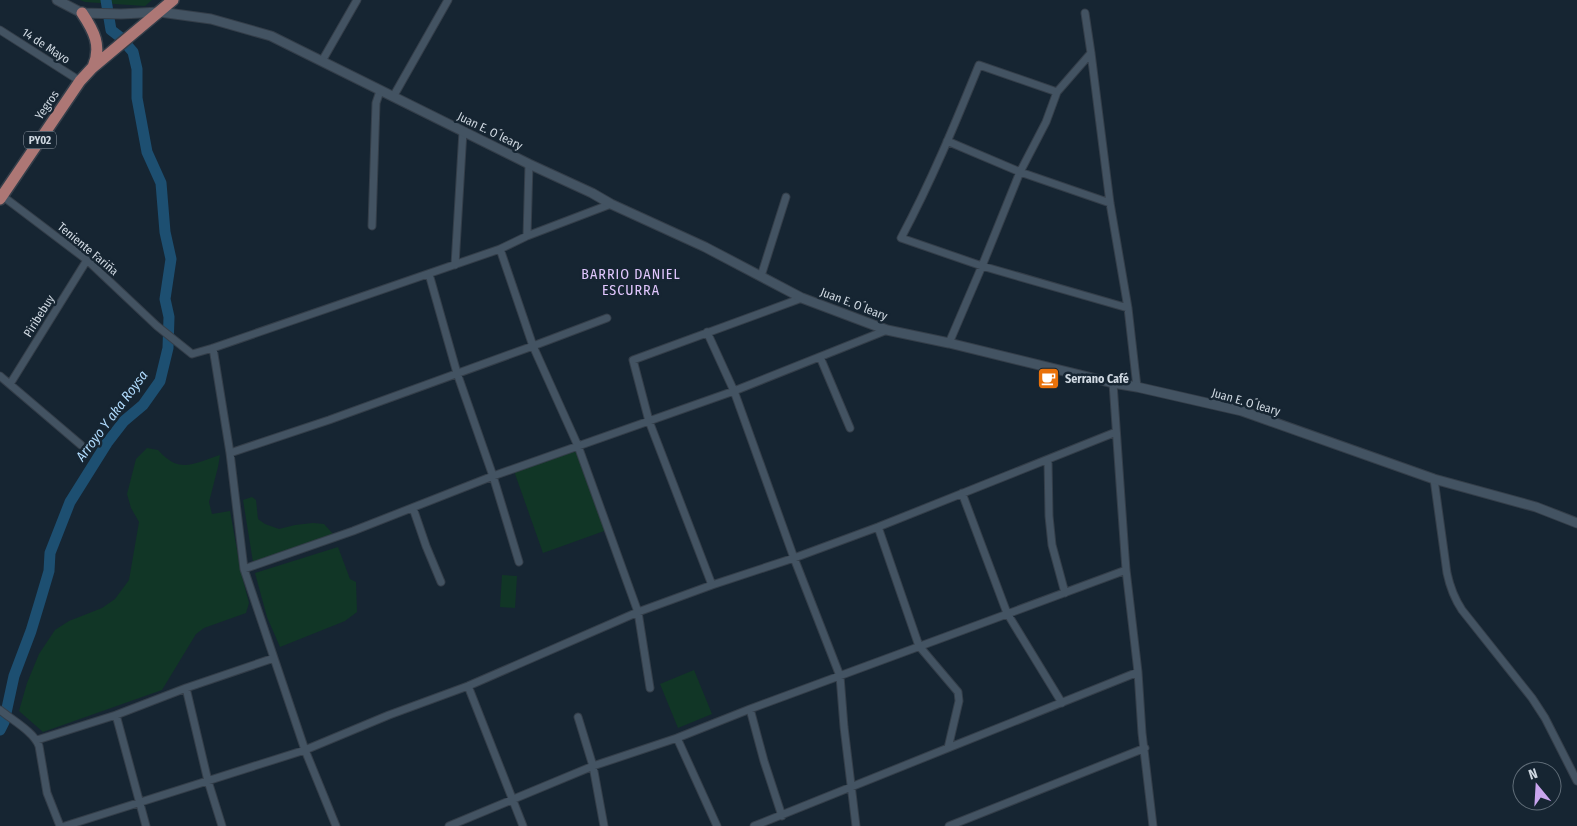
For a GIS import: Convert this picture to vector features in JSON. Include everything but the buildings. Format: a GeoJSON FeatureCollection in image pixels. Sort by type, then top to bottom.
{"type":"FeatureCollection","features":[{"type":"Feature","properties":{"kind":"main road","name":"PY02"},"geometry":{"type":"LineString","coordinates":[[160,12],[173,0]]}},
{"type":"Feature","properties":{"kind":"main road","name":"Yegros"},"geometry":{"type":"LineString","coordinates":[[1,196],[80,81],[92,68],[160,12]]}},
{"type":"Feature","properties":{"kind":"main road"},"geometry":{"type":"LineString","coordinates":[[82,13],[91,29],[97,49],[97,56],[92,68]]}},
{"type":"Feature","properties":{"kind":"street"},"geometry":{"type":"LineString","coordinates":[[57,0],[82,13]]}},
{"type":"Feature","properties":{"kind":"street"},"geometry":{"type":"LineString","coordinates":[[322,61],[357,0]]}},
{"type":"Feature","properties":{"kind":"street"},"geometry":{"type":"LineString","coordinates":[[393,97],[448,0]]}},
{"type":"Feature","properties":{"kind":"street","name":"Juan E. O´leary"},"geometry":{"type":"LineString","coordinates":[[82,13],[160,12],[211,19],[270,36],[592,193],[610,204],[705,246],[802,298],[887,330],[1242,411],[1434,479],[1536,507],[1577,523]]}},
{"type":"Feature","properties":{"kind":"street"},"geometry":{"type":"LineString","coordinates":[[1084,13],[1110,202],[1128,308],[1137,387]]}},
{"type":"Feature","properties":{"kind":"street","name":"14 de Mayo"},"geometry":{"type":"LineString","coordinates":[[0,30],[80,81]]}},
{"type":"Feature","properties":{"kind":"street"},"geometry":{"type":"LineString","coordinates":[[949,343],[1020,172],[1046,122],[1057,92],[1091,53]]}},
{"type":"Feature","properties":{"kind":"street"},"geometry":{"type":"LineString","coordinates":[[1057,92],[979,65],[917,210],[901,238],[982,266],[1128,308]]}},
{"type":"Feature","properties":{"kind":"street"},"geometry":{"type":"LineString","coordinates":[[372,226],[376,103],[380,91]]}},
{"type":"Feature","properties":{"kind":"street"},"geometry":{"type":"LineString","coordinates":[[455,265],[463,131]]}},
{"type":"Feature","properties":{"kind":"street"},"geometry":{"type":"LineString","coordinates":[[947,141],[1020,172],[1110,202]]}},
{"type":"Feature","properties":{"kind":"street"},"geometry":{"type":"LineString","coordinates":[[528,236],[530,164]]}},
{"type":"Feature","properties":{"kind":"street","name":"Teniente Fariña"},"geometry":{"type":"LineString","coordinates":[[1,196],[87,260],[158,326],[192,354],[213,348]]}},
{"type":"Feature","properties":{"kind":"street"},"geometry":{"type":"LineString","coordinates":[[761,276],[786,197]]}},
{"type":"Feature","properties":{"kind":"street"},"geometry":{"type":"LineString","coordinates":[[336,826],[305,750],[244,569],[230,453],[213,348],[500,250],[528,236],[610,204]]}},
{"type":"Feature","properties":{"kind":"street"},"geometry":{"type":"LineString","coordinates":[[500,250],[533,346],[578,446],[638,612],[650,688]]}},
{"type":"Feature","properties":{"kind":"street","name":"Piribebuy"},"geometry":{"type":"LineString","coordinates":[[10,384],[87,260]]}},
{"type":"Feature","properties":{"kind":"street"},"geometry":{"type":"LineString","coordinates":[[429,274],[457,373],[493,476],[519,562]]}},
{"type":"Feature","properties":{"kind":"street"},"geometry":{"type":"LineString","coordinates":[[712,585],[649,421],[634,360],[802,298]]}},
{"type":"Feature","properties":{"kind":"street"},"geometry":{"type":"LineString","coordinates":[[230,453],[329,420],[608,318]]}},
{"type":"Feature","properties":{"kind":"street"},"geometry":{"type":"LineString","coordinates":[[244,569],[354,531],[493,476],[734,391],[887,330]]}},
{"type":"Feature","properties":{"kind":"street"},"geometry":{"type":"LineString","coordinates":[[707,332],[734,391],[794,558],[840,676],[856,826]]}},
{"type":"Feature","properties":{"kind":"street"},"geometry":{"type":"LineString","coordinates":[[820,357],[850,428]]}},
{"type":"Feature","properties":{"kind":"street"},"geometry":{"type":"LineString","coordinates":[[0,376],[81,445]]}},
{"type":"Feature","properties":{"kind":"street"},"geometry":{"type":"LineString","coordinates":[[1113,383],[1126,570],[1153,826]]}},
{"type":"Feature","properties":{"kind":"street"},"geometry":{"type":"LineString","coordinates":[[65,826],[305,750],[389,715],[468,686],[638,612],[878,527],[1116,432]]}},
{"type":"Feature","properties":{"kind":"street"},"geometry":{"type":"LineString","coordinates":[[1048,460],[1049,516],[1052,545],[1066,593]]}},
{"type":"Feature","properties":{"kind":"street"},"geometry":{"type":"LineString","coordinates":[[1434,479],[1447,573],[1455,600],[1532,698],[1577,781]]}},
{"type":"Feature","properties":{"kind":"street"},"geometry":{"type":"LineString","coordinates":[[962,493],[1007,613],[1062,702]]}},
{"type":"Feature","properties":{"kind":"street"},"geometry":{"type":"LineString","coordinates":[[413,508],[441,582]]}},
{"type":"Feature","properties":{"kind":"street"},"geometry":{"type":"LineString","coordinates":[[878,527],[919,646],[958,692],[959,701],[948,748]]}},
{"type":"Feature","properties":{"kind":"street"},"geometry":{"type":"LineString","coordinates":[[449,826],[593,766],[677,738],[750,709],[1126,570]]}},
{"type":"Feature","properties":{"kind":"street"},"geometry":{"type":"LineString","coordinates":[[37,740],[116,715],[186,688],[274,658]]}},
{"type":"Feature","properties":{"kind":"street"},"geometry":{"type":"LineString","coordinates":[[754,826],[1138,672]]}},
{"type":"Feature","properties":{"kind":"street"},"geometry":{"type":"LineString","coordinates":[[468,686],[523,826]]}},
{"type":"Feature","properties":{"kind":"street"},"geometry":{"type":"LineString","coordinates":[[186,688],[208,781],[222,826]]}},
{"type":"Feature","properties":{"kind":"street"},"geometry":{"type":"LineString","coordinates":[[750,709],[782,816]]}},
{"type":"Feature","properties":{"kind":"street"},"geometry":{"type":"LineString","coordinates":[[0,710],[37,740],[47,793],[60,826]]}},
{"type":"Feature","properties":{"kind":"street"},"geometry":{"type":"LineString","coordinates":[[116,715],[146,826]]}},
{"type":"Feature","properties":{"kind":"street"},"geometry":{"type":"LineString","coordinates":[[578,716],[593,766],[604,826]]}},
{"type":"Feature","properties":{"kind":"street"},"geometry":{"type":"LineString","coordinates":[[677,738],[717,826]]}},
{"type":"Feature","properties":{"kind":"street"},"geometry":{"type":"LineString","coordinates":[[949,826],[1144,748]]}},
{"type":"Feature","properties":{"kind":"green space"},"geometry":{"type":"Polygon","coordinates":[[[80,0],[152,0],[145,6],[85,2],[80,0]]]}},
{"type":"Feature","properties":{"kind":"green space"},"geometry":{"type":"Polygon","coordinates":[[[147,448],[158,450],[180,465],[194,464],[220,455],[209,502],[212,514],[230,511],[241,572],[249,603],[246,613],[204,628],[196,634],[162,690],[43,732],[19,711],[27,683],[39,654],[55,630],[69,621],[102,608],[115,599],[129,580],[139,522],[131,508],[127,494],[136,459],[147,448]]]}},
{"type":"Feature","properties":{"kind":"green space"},"geometry":{"type":"Polygon","coordinates":[[[577,448],[607,530],[543,553],[514,471],[577,448]]]}},
{"type":"Feature","properties":{"kind":"green space"},"geometry":{"type":"Polygon","coordinates":[[[252,497],[256,500],[258,519],[265,524],[279,529],[313,523],[324,524],[335,536],[253,562],[243,500],[252,497]]]}},
{"type":"Feature","properties":{"kind":"green space"},"geometry":{"type":"Polygon","coordinates":[[[338,547],[350,579],[356,582],[357,612],[345,621],[280,647],[267,617],[255,573],[338,547]]]}},
{"type":"Feature","properties":{"kind":"green space"},"geometry":{"type":"Polygon","coordinates":[[[502,575],[517,576],[515,608],[500,607],[502,575]]]}},
{"type":"Feature","properties":{"kind":"green space"},"geometry":{"type":"Polygon","coordinates":[[[694,670],[712,714],[678,728],[660,684],[694,670]]]}},
{"type":"Feature","properties":{"kind":"waterway","name":"Arroyo Y aka Roysa"},"geometry":{"type":"LineString","coordinates":[[0,730],[4,722],[14,676],[31,631],[49,571],[50,553],[70,502],[107,443],[124,421],[143,405],[160,381],[168,348],[169,317],[165,299],[171,259],[165,232],[161,183],[147,152],[137,98],[137,69],[133,52],[111,30],[106,0]]}},
{"type":"Feature","properties":{"kind":"place","name":"Serrano Café"},"geometry":{"type":"Point","coordinates":[1049,379]}},
{"type":"Feature","properties":{"kind":"district","name":"BARRIO DANIEL ESCURRA"},"geometry":{"type":"Point","coordinates":[631,282]}}]}
